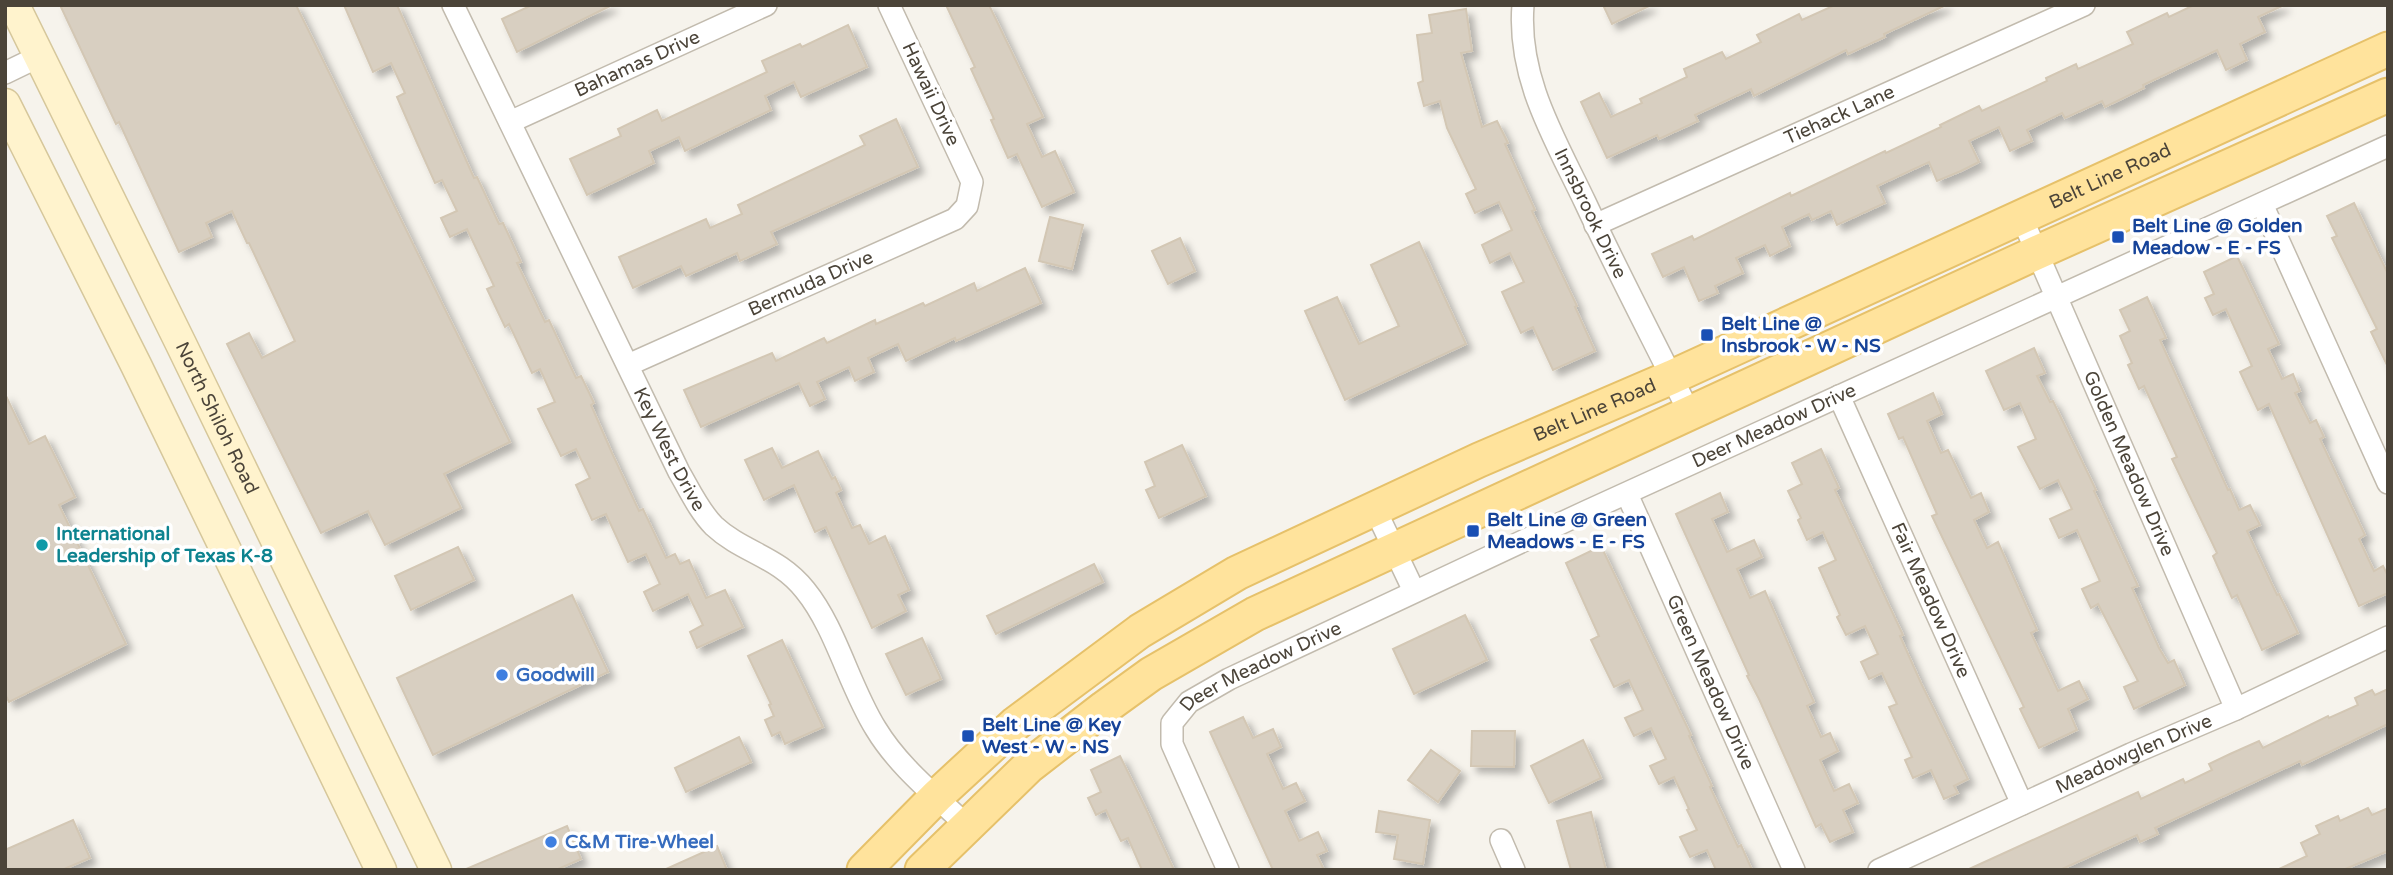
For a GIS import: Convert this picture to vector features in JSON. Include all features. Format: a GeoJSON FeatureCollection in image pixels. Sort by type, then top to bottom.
{"type":"FeatureCollection","features":[{"type":"Feature","properties":{"kind":"main road","name":"North Shiloh Road"},"geometry":{"type":"LineString","coordinates":[[13,5],[187,356],[436,870]]}},
{"type":"Feature","properties":{"kind":"main road","name":"Belt Line Road"},"geometry":{"type":"LineString","coordinates":[[864,870],[937,796],[1015,724],[1140,631],[1237,573],[1479,460],[1672,377],[2388,49]]}},
{"type":"Feature","properties":{"kind":"main road","name":"Belt Line Road"},"geometry":{"type":"LineString","coordinates":[[922,870],[1029,766],[1151,674],[1255,614],[2036,253],[2388,95]]}},
{"type":"Feature","properties":{"kind":"main road"},"geometry":{"type":"LineString","coordinates":[[5,104],[136,365],[381,870]]}},
{"type":"Feature","properties":{"kind":"street","name":"Key West Drive"},"geometry":{"type":"LineString","coordinates":[[453,5],[679,472],[699,507],[713,525],[737,542],[788,570],[807,592],[875,728],[892,753],[967,826]]}},
{"type":"Feature","properties":{"kind":"street","name":"Bahamas Drive"},"geometry":{"type":"LineString","coordinates":[[510,122],[766,5]]}},
{"type":"Feature","properties":{"kind":"street","name":"Hawaii Drive"},"geometry":{"type":"LineString","coordinates":[[889,5],[972,182]]}},
{"type":"Feature","properties":{"kind":"street","name":"Innsbrook Drive"},"geometry":{"type":"LineString","coordinates":[[1523,5],[1521,29],[1524,56],[1535,97],[1595,225],[1690,414]]}},
{"type":"Feature","properties":{"kind":"street","name":"Tiehack Lane"},"geometry":{"type":"LineString","coordinates":[[1595,225],[2084,5]]}},
{"type":"Feature","properties":{"kind":"street"},"geometry":{"type":"LineString","coordinates":[[5,73],[38,57]]}},
{"type":"Feature","properties":{"kind":"street","name":"Deer Meadow Drive"},"geometry":{"type":"LineString","coordinates":[[1228,870],[1172,744],[1172,723],[1189,702],[1229,679],[1414,591],[2388,146]]}},
{"type":"Feature","properties":{"kind":"street","name":"Bermuda Drive"},"geometry":{"type":"LineString","coordinates":[[628,365],[955,219],[967,206],[972,182]]}},
{"type":"Feature","properties":{"kind":"street"},"geometry":{"type":"LineString","coordinates":[[2262,204],[2388,483]]}},
{"type":"Feature","properties":{"kind":"street","name":"Golden Meadow Drive"},"geometry":{"type":"LineString","coordinates":[[2021,216],[2236,709]]}},
{"type":"Feature","properties":{"kind":"street","name":"Fair Meadow Drive"},"geometry":{"type":"LineString","coordinates":[[1839,396],[2022,804]]}},
{"type":"Feature","properties":{"kind":"street","name":"Green Meadow Drive"},"geometry":{"type":"LineString","coordinates":[[1626,494],[1794,870]]}},
{"type":"Feature","properties":{"kind":"street"},"geometry":{"type":"LineString","coordinates":[[1375,509],[1414,591]]}},
{"type":"Feature","properties":{"kind":"street","name":"Meadowglen Drive"},"geometry":{"type":"LineString","coordinates":[[1879,870],[2236,709],[2388,637]]}},
{"type":"Feature","properties":{"kind":"street"},"geometry":{"type":"LineString","coordinates":[[1501,840],[1514,870]]}},
{"type":"Feature","properties":{"kind":"building"},"geometry":{"type":"Polygon","coordinates":[[[60,5],[296,5],[510,442],[444,474],[461,508],[385,545],[368,511],[321,533],[227,344],[249,333],[262,358],[295,341],[249,243],[232,211],[206,223],[212,237],[179,252],[119,122],[116,124],[60,5]]]}},
{"type":"Feature","properties":{"kind":"building"},"geometry":{"type":"Polygon","coordinates":[[[344,5],[397,5],[474,178],[477,177],[499,224],[503,223],[521,262],[517,263],[545,322],[549,320],[576,378],[581,376],[594,403],[591,405],[639,511],[643,509],[666,558],[675,554],[680,564],[689,560],[706,598],[725,590],[743,627],[697,648],[690,632],[703,625],[688,594],[653,611],[644,592],[660,584],[646,554],[628,562],[606,514],[592,520],[576,485],[590,478],[576,449],[561,456],[538,409],[555,402],[540,369],[532,373],[509,324],[505,327],[487,289],[494,286],[467,229],[450,237],[441,218],[457,211],[442,180],[435,183],[418,145],[397,97],[405,93],[391,63],[373,72],[344,5]]]}},
{"type":"Feature","properties":{"kind":"building"},"geometry":{"type":"Polygon","coordinates":[[[532,5],[612,5],[517,52],[502,19],[532,5]]]}},
{"type":"Feature","properties":{"kind":"building"},"geometry":{"type":"Polygon","coordinates":[[[946,5],[989,5],[1043,117],[1027,124],[1042,157],[1055,151],[1074,192],[1042,207],[1017,154],[1008,158],[971,69],[975,67],[946,5]]]}},
{"type":"Feature","properties":{"kind":"building"},"geometry":{"type":"Polygon","coordinates":[[[1603,5],[1651,5],[1612,24],[1603,5]]]}},
{"type":"Feature","properties":{"kind":"building"},"geometry":{"type":"Polygon","coordinates":[[[1835,5],[1946,5],[1848,54],[1846,50],[1754,96],[1751,89],[1695,115],[1698,121],[1659,139],[1657,135],[1607,158],[1581,102],[1599,93],[1611,117],[1642,103],[1640,99],[1687,77],[1684,69],[1722,52],[1726,59],[1761,42],[1757,35],[1799,14],[1802,20],[1835,5]]]}},
{"type":"Feature","properties":{"kind":"building"},"geometry":{"type":"Polygon","coordinates":[[[2194,5],[2284,5],[2258,17],[2265,32],[2240,44],[2247,60],[2226,70],[2217,50],[2143,85],[2144,88],[2105,107],[2102,101],[2065,118],[2062,113],[2027,130],[2032,141],[2010,151],[1999,127],[1969,141],[1979,162],[1961,171],[1937,181],[1929,162],[1877,186],[1885,203],[1837,225],[1831,211],[1812,220],[1809,214],[1782,227],[1790,246],[1770,256],[1765,245],[1736,258],[1743,273],[1715,286],[1718,293],[1699,301],[1684,267],[1663,277],[1652,254],[1692,236],[1694,240],[1790,193],[1791,196],[1885,151],[1886,153],[1979,106],[1982,111],[2047,81],[2046,78],[2076,64],[2078,69],[2133,44],[2127,32],[2167,13],[2169,17],[2194,5]]]}},
{"type":"Feature","properties":{"kind":"building"},"geometry":{"type":"Polygon","coordinates":[[[1466,9],[1472,51],[1461,53],[1482,127],[1497,121],[1535,210],[1532,211],[1595,351],[1553,370],[1533,327],[1521,333],[1502,292],[1524,282],[1510,253],[1490,263],[1482,245],[1512,230],[1499,202],[1475,213],[1466,194],[1476,189],[1447,128],[1440,101],[1424,106],[1418,83],[1423,81],[1417,35],[1432,33],[1429,15],[1466,9]]]}},
{"type":"Feature","properties":{"kind":"building"},"geometry":{"type":"Polygon","coordinates":[[[848,25],[867,67],[801,97],[794,82],[765,96],[771,110],[685,151],[679,137],[649,151],[654,163],[587,195],[570,159],[621,136],[618,129],[657,110],[662,121],[767,72],[762,61],[800,44],[802,47],[848,25]]]}},
{"type":"Feature","properties":{"kind":"building"},"geometry":{"type":"Polygon","coordinates":[[[896,119],[918,167],[771,232],[777,244],[740,261],[737,253],[686,276],[681,266],[633,288],[619,257],[706,219],[710,228],[742,214],[738,205],[865,145],[860,136],[896,119]]]}},
{"type":"Feature","properties":{"kind":"building"},"geometry":{"type":"Polygon","coordinates":[[[2354,203],[2388,274],[2388,367],[2371,332],[2377,329],[2332,238],[2337,236],[2327,216],[2354,203]]]}},
{"type":"Feature","properties":{"kind":"building"},"geometry":{"type":"Polygon","coordinates":[[[1050,217],[1083,225],[1072,269],[1039,261],[1050,217]]]}},
{"type":"Feature","properties":{"kind":"building"},"geometry":{"type":"Polygon","coordinates":[[[1180,238],[1195,271],[1168,284],[1152,251],[1180,238]]]}},
{"type":"Feature","properties":{"kind":"building"},"geometry":{"type":"Polygon","coordinates":[[[1419,242],[1466,344],[1345,400],[1305,311],[1337,297],[1359,344],[1399,326],[1371,265],[1419,242]]]}},
{"type":"Feature","properties":{"kind":"building"},"geometry":{"type":"Polygon","coordinates":[[[2237,256],[2279,344],[2268,349],[2282,379],[2293,374],[2300,391],[2295,393],[2310,423],[2316,420],[2324,437],[2320,439],[2365,535],[2359,539],[2374,571],[2383,566],[2388,576],[2388,593],[2359,606],[2269,404],[2258,410],[2240,372],[2252,366],[2226,309],[2213,315],[2205,298],[2214,294],[2204,272],[2237,256]]]}},
{"type":"Feature","properties":{"kind":"building"},"geometry":{"type":"Polygon","coordinates":[[[1025,268],[1041,303],[906,361],[898,344],[868,358],[874,372],[855,381],[849,367],[817,382],[825,399],[810,406],[799,383],[701,427],[684,390],[772,353],[776,361],[824,338],[827,343],[875,320],[876,324],[923,303],[925,306],[974,283],[977,291],[1025,268]]]}},
{"type":"Feature","properties":{"kind":"building"},"geometry":{"type":"Polygon","coordinates":[[[2147,297],[2166,338],[2160,340],[2228,490],[2230,489],[2239,510],[2250,505],[2260,525],[2247,531],[2298,633],[2262,650],[2237,595],[2232,598],[2213,556],[2217,553],[2172,459],[2177,457],[2144,386],[2139,389],[2128,365],[2132,363],[2120,336],[2130,331],[2120,310],[2147,297]]]}},
{"type":"Feature","properties":{"kind":"building"},"geometry":{"type":"Polygon","coordinates":[[[2034,348],[2045,373],[2037,376],[2050,402],[2053,401],[2096,490],[2094,491],[2138,586],[2132,588],[2159,648],[2168,663],[2174,660],[2185,685],[2134,709],[2124,687],[2138,681],[2098,604],[2091,608],[2082,589],[2100,581],[2077,530],[2059,538],[2050,519],[2072,509],[2058,480],[2040,489],[2018,447],[2036,439],[2020,403],[2004,410],[1986,371],[2034,348]]]}},
{"type":"Feature","properties":{"kind":"building"},"geometry":{"type":"Polygon","coordinates":[[[1933,393],[1942,414],[1927,421],[1941,453],[1948,450],[1971,498],[1981,493],[1989,512],[1974,520],[1987,548],[1998,542],[2037,630],[2031,633],[2058,691],[2079,681],[2088,699],[2068,709],[2077,730],[2039,748],[2020,709],[2024,707],[1932,516],[1937,514],[1903,437],[1899,439],[1888,414],[1933,393]]]}},
{"type":"Feature","properties":{"kind":"building","name":"International Leadership of Texas K-8"},"geometry":{"type":"Polygon","coordinates":[[[5,394],[29,444],[45,436],[75,497],[59,505],[126,644],[9,702],[5,694],[5,394]]]}},
{"type":"Feature","properties":{"kind":"building"},"geometry":{"type":"Polygon","coordinates":[[[1182,445],[1206,496],[1159,518],[1146,490],[1155,486],[1145,462],[1182,445]]]}},
{"type":"Feature","properties":{"kind":"building"},"geometry":{"type":"Polygon","coordinates":[[[772,448],[782,468],[818,451],[832,479],[835,477],[841,490],[836,493],[852,528],[860,525],[869,544],[885,536],[909,590],[898,595],[906,611],[872,628],[826,527],[815,532],[794,485],[764,500],[745,460],[772,448]]]}},
{"type":"Feature","properties":{"kind":"building"},"geometry":{"type":"Polygon","coordinates":[[[1821,449],[1839,488],[1835,490],[1903,635],[1900,636],[1968,779],[1954,786],[1958,793],[1944,799],[1931,770],[1913,778],[1905,760],[1912,757],[1889,707],[1897,704],[1882,673],[1869,679],[1861,662],[1878,654],[1865,626],[1846,635],[1819,568],[1836,560],[1823,532],[1807,540],[1798,520],[1801,518],[1788,491],[1802,484],[1792,463],[1821,449]]]}},
{"type":"Feature","properties":{"kind":"building"},"geometry":{"type":"Polygon","coordinates":[[[1720,493],[1728,512],[1712,519],[1727,552],[1754,540],[1762,557],[1737,569],[1750,598],[1765,591],[1814,702],[1807,706],[1821,737],[1830,733],[1838,751],[1820,760],[1834,791],[1849,784],[1858,803],[1843,810],[1853,832],[1830,842],[1821,824],[1816,827],[1676,514],[1720,493]]]}},
{"type":"Feature","properties":{"kind":"building"},"geometry":{"type":"Polygon","coordinates":[[[1601,546],[1691,735],[1689,736],[1712,786],[1710,787],[1738,847],[1741,845],[1752,870],[1716,870],[1707,850],[1690,857],[1680,837],[1697,830],[1687,810],[1689,809],[1674,777],[1659,784],[1650,766],[1666,759],[1651,728],[1634,736],[1625,718],[1643,710],[1629,680],[1614,687],[1591,640],[1599,636],[1566,563],[1601,546]]]}},
{"type":"Feature","properties":{"kind":"building"},"geometry":{"type":"Polygon","coordinates":[[[458,547],[474,580],[411,610],[395,576],[458,547]]]}},
{"type":"Feature","properties":{"kind":"building"},"geometry":{"type":"Polygon","coordinates":[[[1094,564],[1103,582],[996,634],[987,616],[1094,564]]]}},
{"type":"Feature","properties":{"kind":"building","name":"Goodwill"},"geometry":{"type":"Polygon","coordinates":[[[572,595],[608,672],[433,755],[397,678],[572,595]]]}},
{"type":"Feature","properties":{"kind":"building"},"geometry":{"type":"Polygon","coordinates":[[[1465,615],[1487,660],[1414,694],[1393,649],[1465,615]]]}},
{"type":"Feature","properties":{"kind":"building"},"geometry":{"type":"Polygon","coordinates":[[[922,638],[941,679],[906,695],[886,654],[922,638]]]}},
{"type":"Feature","properties":{"kind":"building"},"geometry":{"type":"Polygon","coordinates":[[[782,640],[823,727],[785,744],[780,732],[772,736],[765,720],[774,716],[769,705],[771,704],[748,656],[782,640]]]}},
{"type":"Feature","properties":{"kind":"building"},"geometry":{"type":"Polygon","coordinates":[[[2388,689],[2388,724],[2302,765],[2300,761],[2155,828],[2158,834],[2140,842],[2137,835],[2060,870],[1967,870],[2138,792],[2141,799],[2183,779],[2185,783],[2212,770],[2209,764],[2230,754],[2259,741],[2263,748],[2328,716],[2329,718],[2358,705],[2355,698],[2372,690],[2375,695],[2388,689]]]}},
{"type":"Feature","properties":{"kind":"building"},"geometry":{"type":"Polygon","coordinates":[[[1243,717],[1253,738],[1273,729],[1281,747],[1267,754],[1283,789],[1296,783],[1305,801],[1285,811],[1299,841],[1318,832],[1327,851],[1317,855],[1324,870],[1273,870],[1210,732],[1243,717]]]}},
{"type":"Feature","properties":{"kind":"building"},"geometry":{"type":"Polygon","coordinates":[[[1472,731],[1515,731],[1514,767],[1471,766],[1472,731]]]}},
{"type":"Feature","properties":{"kind":"building"},"geometry":{"type":"Polygon","coordinates":[[[739,737],[751,762],[686,792],[675,768],[739,737]]]}},
{"type":"Feature","properties":{"kind":"building"},"geometry":{"type":"Polygon","coordinates":[[[1583,740],[1601,778],[1549,803],[1531,766],[1583,740]]]}},
{"type":"Feature","properties":{"kind":"building"},"geometry":{"type":"Polygon","coordinates":[[[1431,750],[1460,771],[1438,802],[1408,780],[1431,750]]]}},
{"type":"Feature","properties":{"kind":"building"},"geometry":{"type":"Polygon","coordinates":[[[1120,756],[1174,870],[1142,870],[1128,838],[1121,841],[1106,810],[1096,815],[1088,798],[1101,792],[1091,770],[1120,756]]]}},
{"type":"Feature","properties":{"kind":"building"},"geometry":{"type":"Polygon","coordinates":[[[2368,808],[2372,815],[2388,808],[2388,851],[2343,870],[2277,870],[2307,856],[2301,843],[2320,834],[2316,826],[2338,816],[2340,821],[2368,808]]]}},
{"type":"Feature","properties":{"kind":"building"},"geometry":{"type":"Polygon","coordinates":[[[1379,811],[1430,820],[1423,864],[1394,859],[1398,835],[1376,832],[1379,811]]]}},
{"type":"Feature","properties":{"kind":"building"},"geometry":{"type":"Polygon","coordinates":[[[1591,812],[1606,870],[1571,870],[1557,821],[1591,812]]]}},
{"type":"Feature","properties":{"kind":"building"},"geometry":{"type":"Polygon","coordinates":[[[73,820],[90,858],[62,870],[5,870],[5,850],[73,820]]]}},
{"type":"Feature","properties":{"kind":"building","name":"C&M Tire-Wheel"},"geometry":{"type":"Polygon","coordinates":[[[567,826],[581,859],[556,870],[464,870],[567,826]]]}},
{"type":"Feature","properties":{"kind":"building"},"geometry":{"type":"Polygon","coordinates":[[[717,846],[727,870],[664,870],[717,846]]]}},
{"type":"Feature","properties":{"kind":"place","name":"Belt Line @ Golden Meadow - E - FS"},"geometry":{"type":"Point","coordinates":[2118,237]}},
{"type":"Feature","properties":{"kind":"place","name":"Belt Line @ Insbrook - W - NS"},"geometry":{"type":"Point","coordinates":[1707,335]}},
{"type":"Feature","properties":{"kind":"place","name":"Belt Line @ Green Meadows - E - FS"},"geometry":{"type":"Point","coordinates":[1473,531]}},
{"type":"Feature","properties":{"kind":"place","name":"International Leadership of Texas K-8"},"geometry":{"type":"Point","coordinates":[42,545]}},
{"type":"Feature","properties":{"kind":"place","name":"Goodwill"},"geometry":{"type":"Point","coordinates":[502,675]}},
{"type":"Feature","properties":{"kind":"place","name":"Belt Line @ Key West - W - NS"},"geometry":{"type":"Point","coordinates":[968,736]}},
{"type":"Feature","properties":{"kind":"place","name":"C&M Tire-Wheel"},"geometry":{"type":"Point","coordinates":[551,842]}}]}
